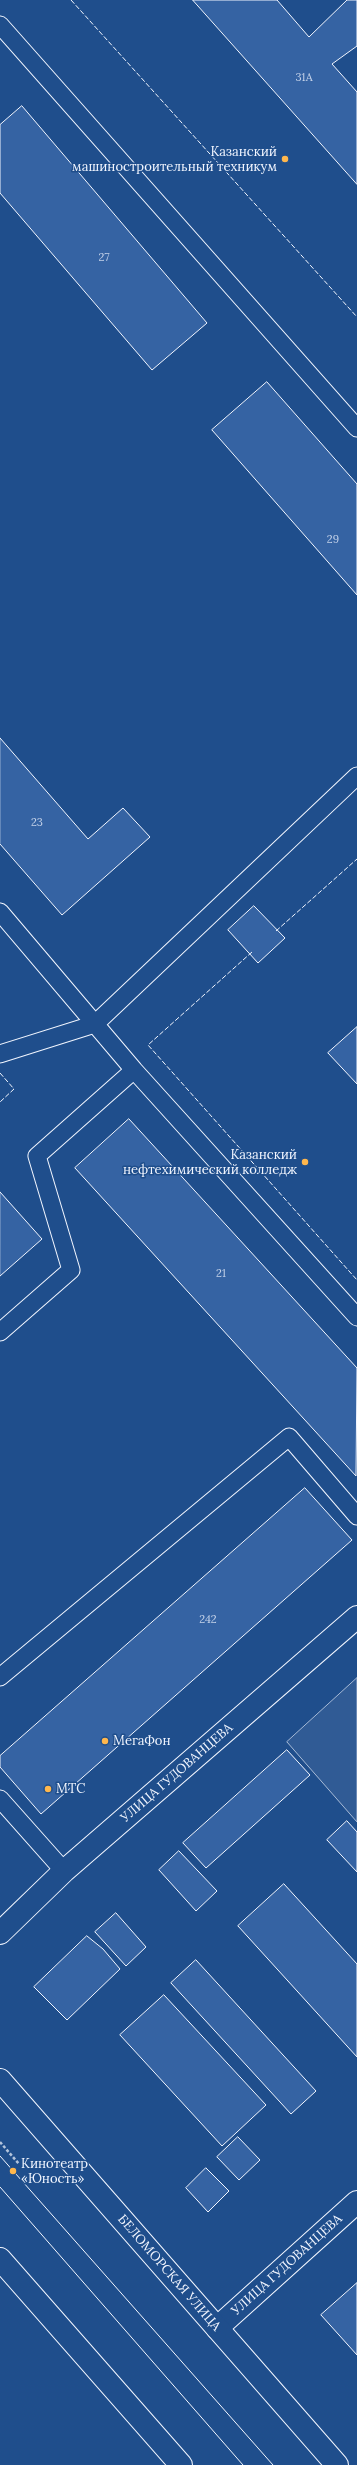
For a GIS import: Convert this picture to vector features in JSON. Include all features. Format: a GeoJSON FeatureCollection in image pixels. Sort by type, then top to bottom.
{"type":"FeatureCollection","features":[{"type":"Feature","properties":{"kind":"main road","name":"УЛИЦА ГУДОВАНЦЕВА"},"geometry":{"type":"LineString","coordinates":[[0,1934],[64,1871],[357,1617]]}},
{"type":"Feature","properties":{"kind":"main road","name":"БЕЛОМОРСКАЯ УЛИЦА"},"geometry":{"type":"LineString","coordinates":[[0,2080],[337,2465]]}},
{"type":"Feature","properties":{"kind":"main road","name":"УЛИЦА ГУДОВАНЦЕВА"},"geometry":{"type":"LineString","coordinates":[[217,2328],[357,2202]]}},
{"type":"Feature","properties":{"kind":"main road"},"geometry":{"type":"LineString","coordinates":[[0,2259],[181,2465]]}},
{"type":"Feature","properties":{"kind":"lane"},"geometry":{"type":"LineString","coordinates":[[1,29],[357,428]]}},
{"type":"Feature","properties":{"kind":"lane"},"geometry":{"type":"LineString","coordinates":[[0,1054],[95,1024],[357,776]]}},
{"type":"Feature","properties":{"kind":"lane"},"geometry":{"type":"LineString","coordinates":[[0,912],[134,1070],[357,1317]]}},
{"type":"Feature","properties":{"kind":"lane"},"geometry":{"type":"LineString","coordinates":[[0,1332],[70,1270],[37,1156],[134,1070]]}},
{"type":"Feature","properties":{"kind":"lane"},"geometry":{"type":"LineString","coordinates":[[0,1677],[290,1437],[357,1516]]}},
{"type":"Feature","properties":{"kind":"lane"},"geometry":{"type":"LineString","coordinates":[[0,1799],[64,1871]]}},
{"type":"Feature","properties":{"kind":"path"},"geometry":{"type":"LineString","coordinates":[[0,2142],[19,2164]]}},
{"type":"Feature","properties":{"kind":"shaded area"},"geometry":{"type":"Polygon","coordinates":[[[357,1678],[357,1822],[287,1742],[357,1678]]]}},
{"type":"Feature","properties":{"kind":"building"},"geometry":{"type":"Polygon","coordinates":[[[193,0],[277,0],[309,37],[347,0],[357,0],[357,46],[332,64],[357,92],[357,184],[193,0]]]}},
{"type":"Feature","properties":{"kind":"building"},"geometry":{"type":"Polygon","coordinates":[[[22,106],[207,323],[152,370],[0,193],[0,125],[22,106]]]}},
{"type":"Feature","properties":{"kind":"building"},"geometry":{"type":"Polygon","coordinates":[[[267,382],[357,484],[357,595],[212,430],[267,382]]]}},
{"type":"Feature","properties":{"kind":"building"},"geometry":{"type":"Polygon","coordinates":[[[0,738],[88,839],[123,808],[150,837],[62,915],[0,844],[0,738]]]}},
{"type":"Feature","properties":{"kind":"building"},"geometry":{"type":"Polygon","coordinates":[[[254,906],[285,938],[258,963],[228,930],[254,906]]]}},
{"type":"Feature","properties":{"kind":"building"},"geometry":{"type":"Polygon","coordinates":[[[357,1027],[357,1084],[328,1053],[357,1027]]]}},
{"type":"Feature","properties":{"kind":"building"},"geometry":{"type":"Polygon","coordinates":[[[129,1119],[357,1368],[356,1476],[75,1168],[129,1119]]]}},
{"type":"Feature","properties":{"kind":"building"},"geometry":{"type":"Polygon","coordinates":[[[0,1192],[42,1239],[0,1276],[0,1192]]]}},
{"type":"Feature","properties":{"kind":"building"},"geometry":{"type":"Polygon","coordinates":[[[305,1488],[352,1540],[41,1814],[0,1767],[0,1756],[305,1488]]]}},
{"type":"Feature","properties":{"kind":"building"},"geometry":{"type":"Polygon","coordinates":[[[287,1750],[310,1775],[206,1868],[183,1843],[287,1750]]]}},
{"type":"Feature","properties":{"kind":"building"},"geometry":{"type":"Polygon","coordinates":[[[347,1821],[357,1832],[357,1872],[327,1840],[347,1821]]]}},
{"type":"Feature","properties":{"kind":"building"},"geometry":{"type":"Polygon","coordinates":[[[179,1851],[217,1891],[196,1911],[159,1870],[179,1851]]]}},
{"type":"Feature","properties":{"kind":"building"},"geometry":{"type":"Polygon","coordinates":[[[284,1884],[357,1964],[357,2057],[238,1926],[284,1884]]]}},
{"type":"Feature","properties":{"kind":"building"},"geometry":{"type":"Polygon","coordinates":[[[116,1913],[146,1947],[126,1966],[95,1932],[116,1913]]]}},
{"type":"Feature","properties":{"kind":"building"},"geometry":{"type":"Polygon","coordinates":[[[87,1936],[103,1949],[120,1969],[67,2020],[34,1987],[87,1936]]]}},
{"type":"Feature","properties":{"kind":"building"},"geometry":{"type":"Polygon","coordinates":[[[196,1960],[316,2091],[291,2114],[171,1983],[196,1960]]]}},
{"type":"Feature","properties":{"kind":"building"},"geometry":{"type":"Polygon","coordinates":[[[164,1995],[266,2105],[222,2146],[120,2035],[164,1995]]]}},
{"type":"Feature","properties":{"kind":"building"},"geometry":{"type":"Polygon","coordinates":[[[238,2137],[260,2160],[239,2180],[217,2157],[238,2137]]]}},
{"type":"Feature","properties":{"kind":"building"},"geometry":{"type":"Polygon","coordinates":[[[206,2168],[229,2191],[208,2212],[186,2188],[206,2168]]]}},
{"type":"Feature","properties":{"kind":"building"},"geometry":{"type":"Polygon","coordinates":[[[357,2283],[357,2355],[321,2315],[357,2283]]]}},
{"type":"Feature","properties":{"kind":"tram line"},"geometry":{"type":"LineString","coordinates":[[0,2156],[273,2465]]}},
{"type":"Feature","properties":{"kind":"tram line"},"geometry":{"type":"LineString","coordinates":[[0,2187],[243,2465]]}},
{"type":"Feature","properties":{"kind":"fence"},"geometry":{"type":"LineString","coordinates":[[71,0],[357,317]]}},
{"type":"Feature","properties":{"kind":"fence"},"geometry":{"type":"LineString","coordinates":[[276,931],[357,859]]}},
{"type":"Feature","properties":{"kind":"fence"},"geometry":{"type":"LineString","coordinates":[[252,952],[148,1045],[357,1280]]}},
{"type":"Feature","properties":{"kind":"fence"},"geometry":{"type":"LineString","coordinates":[[0,1073],[14,1089],[0,1102]]}},
{"type":"Feature","properties":{"kind":"place","name":"Казанский машиностроительный техникум"},"geometry":{"type":"Point","coordinates":[285,159]}},
{"type":"Feature","properties":{"kind":"place","name":"Казанский нефтехимический колледж"},"geometry":{"type":"Point","coordinates":[305,1162]}},
{"type":"Feature","properties":{"kind":"place","name":"МегаФон"},"geometry":{"type":"Point","coordinates":[105,1741]}},
{"type":"Feature","properties":{"kind":"place","name":"МТС"},"geometry":{"type":"Point","coordinates":[48,1789]}},
{"type":"Feature","properties":{"kind":"place","name":"Кинотеатр «Юность»"},"geometry":{"type":"Point","coordinates":[13,2171]}}]}
